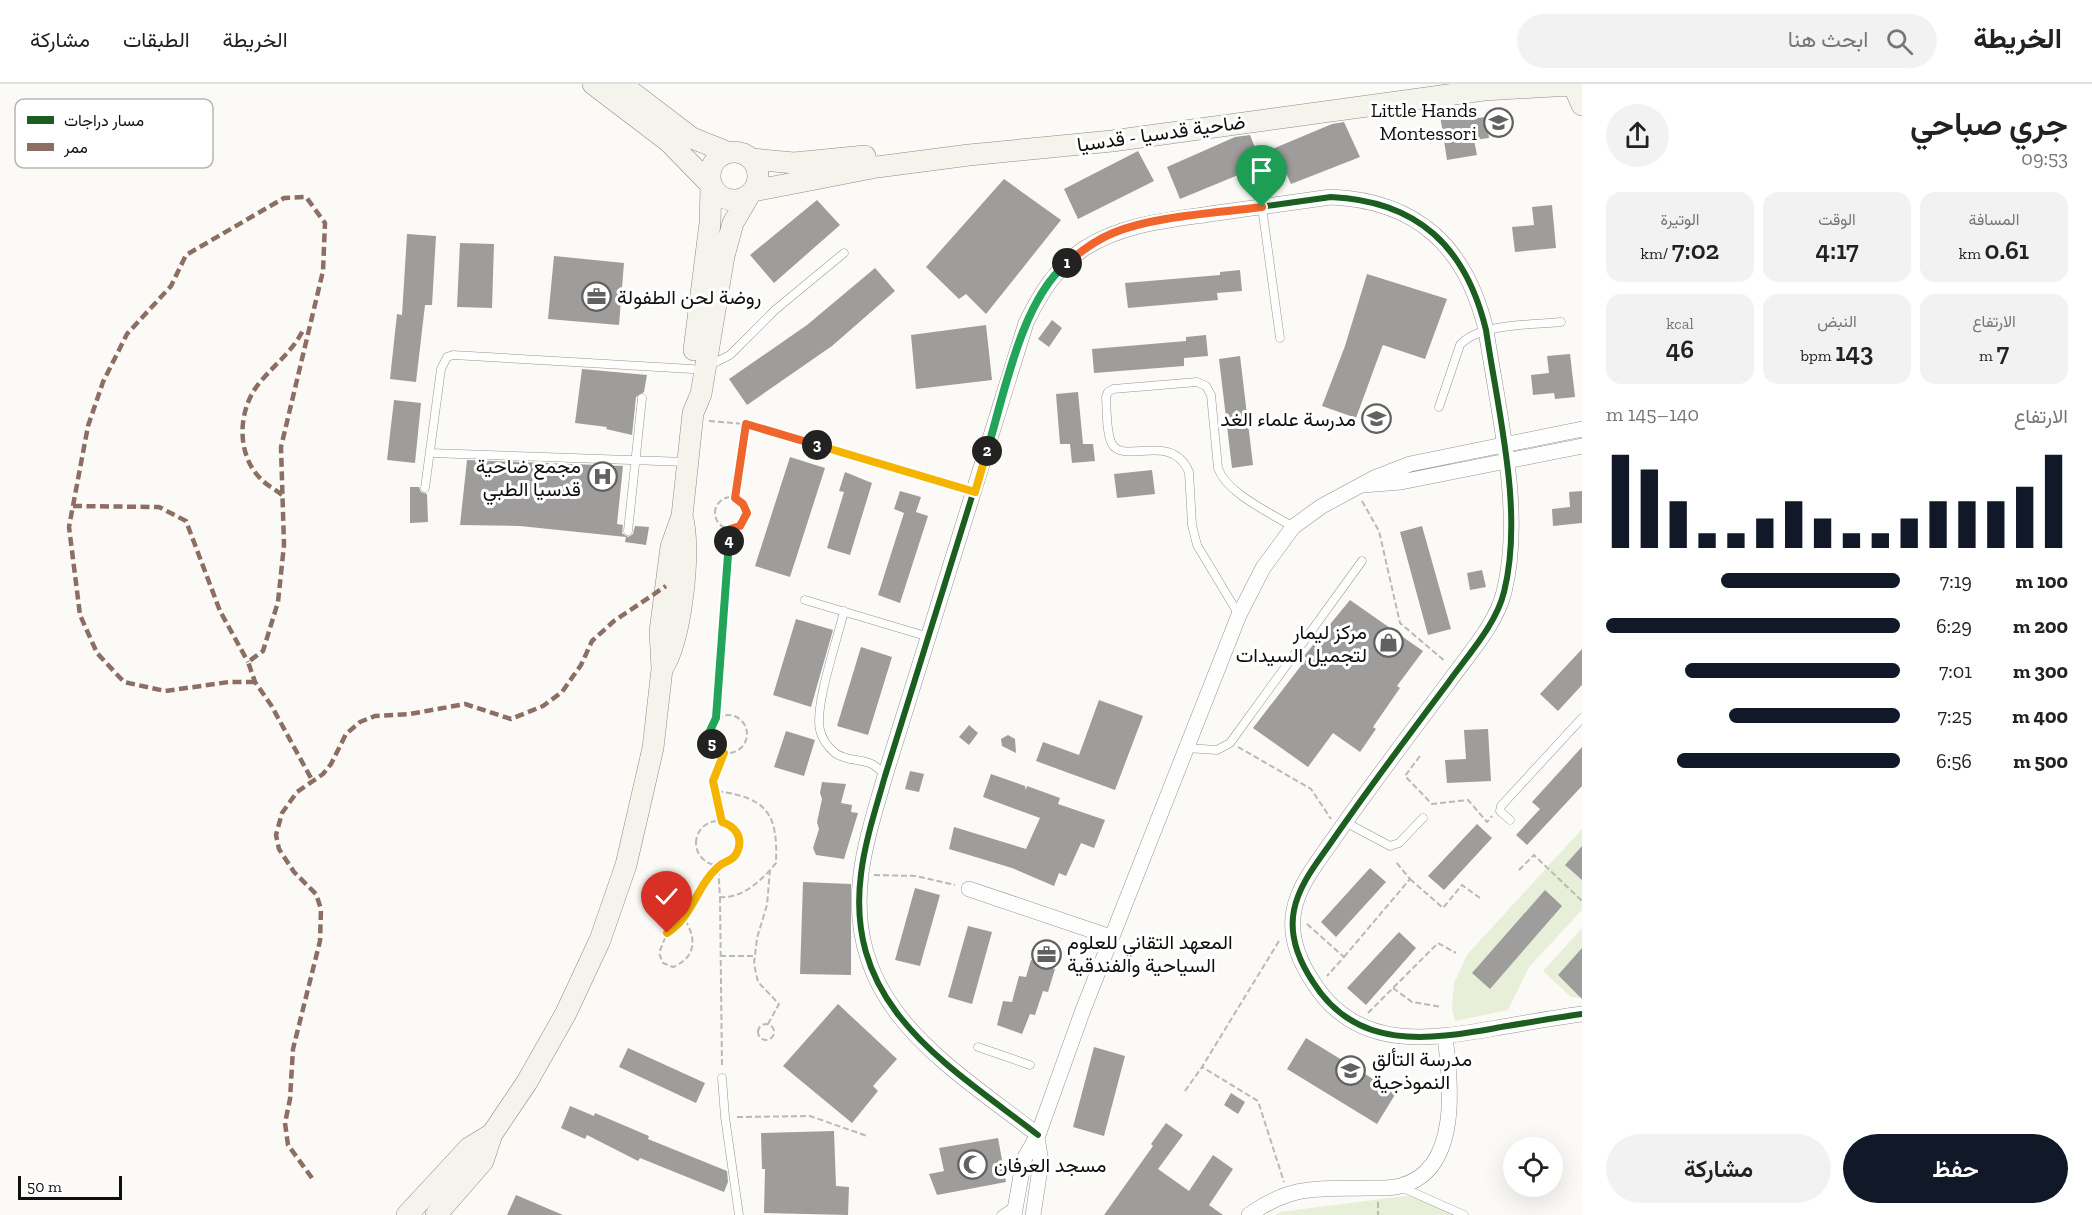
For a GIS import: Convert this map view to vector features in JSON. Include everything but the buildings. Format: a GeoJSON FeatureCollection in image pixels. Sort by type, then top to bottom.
{"type":"FeatureCollection","features":[{"type":"Feature","properties":{"kind":"main road"},"geometry":{"type":"LineString","coordinates":[[593,84],[669,142],[725,198],[734,200],[752,192]]}},
{"type":"Feature","properties":{"kind":"main road"},"geometry":{"type":"LineString","coordinates":[[621,84],[677,128],[709,146],[727,152],[745,153],[752,159],[758,175],[752,192],[734,224],[726,248],[698,368]]}},
{"type":"Feature","properties":{"kind":"main road","name":"ضاحية قدسيا - قدسيا"},"geometry":{"type":"LineString","coordinates":[[752,159],[809,162],[1111,129],[1419,84]]}},
{"type":"Feature","properties":{"kind":"main road","name":"ضاحية قدسيا - قدسيا"},"geometry":{"type":"LineString","coordinates":[[752,192],[877,167],[969,154],[1112,141],[1484,90],[1576,91]]}},
{"type":"Feature","properties":{"kind":"main road"},"geometry":{"type":"LineString","coordinates":[[436,1215],[483,1161],[492,1134],[527,1082],[567,1013],[614,903],[646,788],[662,669],[660,631],[670,547],[682,516],[693,416],[701,394],[698,368],[710,223],[709,175],[718,157],[727,152]]}},
{"type":"Feature","properties":{"kind":"main road"},"geometry":{"type":"LineString","coordinates":[[407,1215],[469,1148],[492,1134]]}},
{"type":"Feature","properties":{"kind":"street"},"geometry":{"type":"LineString","coordinates":[[1033,1215],[1041,1162],[1037,1136],[915,1036],[880,989],[867,963],[859,905],[861,875],[867,839],[885,776],[1026,323],[1040,295],[1059,269],[1084,249],[1114,233],[1176,219],[1331,197],[1356,198],[1381,204],[1414,217],[1444,240],[1466,270],[1480,304],[1486,330],[1512,501],[1512,546],[1503,595],[1482,635],[1305,880],[1293,919],[1297,949],[1316,988],[1335,1008],[1357,1023],[1378,1033],[1400,1038],[1445,1037],[1582,1014]]}},
{"type":"Feature","properties":{"kind":"street"},"geometry":{"type":"LineString","coordinates":[[1015,1210],[1024,1159],[1037,1136],[1239,615],[1263,568],[1293,527],[1322,506],[1397,467],[1582,429]]}},
{"type":"Feature","properties":{"kind":"street"},"geometry":{"type":"LineString","coordinates":[[1359,486],[1401,482],[1582,446]]}},
{"type":"Feature","properties":{"kind":"street"},"geometry":{"type":"LineString","coordinates":[[963,887],[1112,938]]}},
{"type":"Feature","properties":{"kind":"street"},"geometry":{"type":"LineString","coordinates":[[1250,1215],[1289,1192],[1400,1186],[1418,1178],[1431,1164],[1448,1126],[1451,1086],[1445,1037]]}},
{"type":"Feature","properties":{"kind":"lane"},"geometry":{"type":"LineString","coordinates":[[1262,207],[1280,338]]}},
{"type":"Feature","properties":{"kind":"lane"},"geometry":{"type":"LineString","coordinates":[[425,488],[441,369],[443,362],[453,355],[698,368],[730,355],[775,310],[844,253]]}},
{"type":"Feature","properties":{"kind":"lane"},"geometry":{"type":"LineString","coordinates":[[1439,407],[1460,345],[1467,337],[1486,330],[1561,322]]}},
{"type":"Feature","properties":{"kind":"lane"},"geometry":{"type":"LineString","coordinates":[[1239,615],[1197,545],[1192,525],[1189,472],[1186,465],[1170,451],[1123,451],[1115,447],[1111,440],[1106,397],[1108,392],[1113,389],[1197,382],[1206,386],[1211,395],[1218,468],[1223,479],[1231,488],[1293,527]]}},
{"type":"Feature","properties":{"kind":"lane"},"geometry":{"type":"LineString","coordinates":[[628,531],[642,398]]}},
{"type":"Feature","properties":{"kind":"lane"},"geometry":{"type":"LineString","coordinates":[[430,453],[688,462]]}},
{"type":"Feature","properties":{"kind":"lane"},"geometry":{"type":"LineString","coordinates":[[1186,748],[1217,750],[1230,743],[1362,561]]}},
{"type":"Feature","properties":{"kind":"lane"},"geometry":{"type":"LineString","coordinates":[[805,600],[929,636]]}},
{"type":"Feature","properties":{"kind":"lane"},"geometry":{"type":"LineString","coordinates":[[844,612],[820,710],[820,731],[824,741],[839,755],[872,763],[885,776]]}},
{"type":"Feature","properties":{"kind":"lane"},"geometry":{"type":"LineString","coordinates":[[1510,820],[1500,807],[1582,718]]}},
{"type":"Feature","properties":{"kind":"lane"},"geometry":{"type":"LineString","coordinates":[[1345,822],[1390,846],[1399,843],[1423,818]]}},
{"type":"Feature","properties":{"kind":"lane"},"geometry":{"type":"LineString","coordinates":[[978,1047],[1030,1065]]}},
{"type":"Feature","properties":{"kind":"lane"},"geometry":{"type":"LineString","coordinates":[[723,1078],[725,1117],[739,1215]]}},
{"type":"Feature","properties":{"kind":"lane"},"geometry":{"type":"LineString","coordinates":[[1400,1186],[1464,1215]]}},
{"type":"Feature","properties":{"kind":"lane"},"geometry":{"type":"LineString","coordinates":[[1001,1215],[1015,1210]]}},
{"type":"Feature","properties":{"kind":"path"},"geometry":{"type":"LineString","coordinates":[[693,416],[746,424],[975,492]]}},
{"type":"Feature","properties":{"kind":"path"},"geometry":{"type":"LineString","coordinates":[[735,498],[746,424]]}},
{"type":"Feature","properties":{"kind":"path"},"geometry":{"type":"LineString","coordinates":[[1359,486],[1379,531],[1400,623],[1456,671]]}},
{"type":"Feature","properties":{"kind":"path"},"geometry":{"type":"LineString","coordinates":[[735,498],[746,508],[746,518],[740,526],[730,529],[717,521],[715,511],[720,502],[735,498]]}},
{"type":"Feature","properties":{"kind":"path"},"geometry":{"type":"LineString","coordinates":[[716,718],[728,714],[734,715],[744,723],[747,736],[742,747],[736,751],[724,753],[713,747],[709,729],[716,718],[730,529]]}},
{"type":"Feature","properties":{"kind":"path"},"geometry":{"type":"LineString","coordinates":[[1230,743],[1311,789],[1332,819],[1345,822]]}},
{"type":"Feature","properties":{"kind":"path"},"geometry":{"type":"LineString","coordinates":[[722,822],[713,781],[724,753]]}},
{"type":"Feature","properties":{"kind":"path"},"geometry":{"type":"LineString","coordinates":[[1420,756],[1405,776],[1432,804],[1468,800],[1487,822],[1500,807]]}},
{"type":"Feature","properties":{"kind":"path"},"geometry":{"type":"LineString","coordinates":[[717,791],[744,795],[770,813],[777,840],[776,863],[770,870],[747,890],[720,897]]}},
{"type":"Feature","properties":{"kind":"path"},"geometry":{"type":"LineString","coordinates":[[683,917],[692,930],[693,950],[685,962],[673,967],[663,963],[659,953],[667,933],[683,917],[718,865],[732,860],[736,855],[740,842],[734,829],[722,822],[708,824],[702,829],[696,842],[700,855],[705,861],[718,865]]}},
{"type":"Feature","properties":{"kind":"path"},"geometry":{"type":"LineString","coordinates":[[1519,870],[1534,855],[1582,901]]}},
{"type":"Feature","properties":{"kind":"path"},"geometry":{"type":"LineString","coordinates":[[1396,862],[1410,879],[1443,908],[1462,885],[1480,898]]}},
{"type":"Feature","properties":{"kind":"path"},"geometry":{"type":"LineString","coordinates":[[718,865],[723,1078]]}},
{"type":"Feature","properties":{"kind":"path"},"geometry":{"type":"LineString","coordinates":[[768,1024],[779,1004],[758,982],[755,956],[757,938],[767,905],[770,870]]}},
{"type":"Feature","properties":{"kind":"path"},"geometry":{"type":"LineString","coordinates":[[876,875],[916,876],[963,887]]}},
{"type":"Feature","properties":{"kind":"path"},"geometry":{"type":"LineString","coordinates":[[1316,988],[1410,879]]}},
{"type":"Feature","properties":{"kind":"path"},"geometry":{"type":"LineString","coordinates":[[1185,1091],[1293,919],[1344,957]]}},
{"type":"Feature","properties":{"kind":"path"},"geometry":{"type":"LineString","coordinates":[[1357,1023],[1438,943],[1456,953]]}},
{"type":"Feature","properties":{"kind":"path"},"geometry":{"type":"LineString","coordinates":[[720,956],[755,956]]}},
{"type":"Feature","properties":{"kind":"path"},"geometry":{"type":"LineString","coordinates":[[1393,988],[1412,1002],[1442,1007]]}},
{"type":"Feature","properties":{"kind":"path"},"geometry":{"type":"LineString","coordinates":[[763,1024],[768,1024],[774,1030],[773,1036],[766,1040],[761,1039],[758,1029],[763,1024]]}},
{"type":"Feature","properties":{"kind":"path"},"geometry":{"type":"LineString","coordinates":[[1202,1067],[1258,1101],[1277,1166],[1289,1192]]}},
{"type":"Feature","properties":{"kind":"path"},"geometry":{"type":"LineString","coordinates":[[725,1117],[810,1116],[867,1136]]}},
{"type":"Feature","properties":{"kind":"green space"},"geometry":{"type":"Polygon","coordinates":[[[1582,829],[1582,910],[1529,967],[1508,1010],[1455,1021],[1452,1008],[1454,983],[1467,955],[1582,829]]]}},
{"type":"Feature","properties":{"kind":"green space"},"geometry":{"type":"Polygon","coordinates":[[[1582,928],[1582,998],[1571,997],[1543,971],[1582,928]]]}},
{"type":"Feature","properties":{"kind":"green space"},"geometry":{"type":"Polygon","coordinates":[[[1413,1195],[1460,1215],[1276,1215],[1280,1212],[1413,1195]]]}},
{"type":"Feature","properties":{"kind":"marked path"},"geometry":{"type":"LineString","coordinates":[[255,682],[229,682],[165,691],[124,682],[97,653],[80,615],[69,527],[88,426],[103,382],[127,334],[171,286],[186,255],[284,198],[306,197],[325,223],[323,271],[281,447],[284,545],[278,602],[263,651],[248,662],[255,682],[271,705],[312,780]]}},
{"type":"Feature","properties":{"kind":"marked path"},"geometry":{"type":"LineString","coordinates":[[282,495],[263,481],[254,471],[248,459],[244,445],[244,418],[253,392],[290,349],[304,328]]}},
{"type":"Feature","properties":{"kind":"marked path"},"geometry":{"type":"LineString","coordinates":[[73,506],[159,507],[186,521],[220,611],[248,662]]}},
{"type":"Feature","properties":{"kind":"marked path"},"geometry":{"type":"LineString","coordinates":[[312,1178],[288,1145],[285,1123],[290,1099],[293,1049],[320,941],[321,909],[316,894],[294,872],[279,849],[276,835],[282,813],[297,792],[323,774],[331,764],[346,734],[360,722],[375,716],[410,714],[465,704],[511,719],[543,706],[562,692],[581,665],[592,641],[614,621],[666,586]]}},
{"type":"Feature","properties":{"kind":"cycle path"},"geometry":{"type":"LineString","coordinates":[[1038,1135],[938,1056],[909,1028],[886,996],[869,961],[860,920],[861,874],[868,837],[885,776],[1026,323],[1050,281],[1075,255],[1116,233],[1149,224],[1331,197],[1362,200],[1389,208],[1413,219],[1434,234],[1451,252],[1466,275],[1486,330],[1507,462],[1511,529],[1504,592],[1495,616],[1480,640],[1373,783],[1309,875],[1296,901],[1293,919],[1294,938],[1308,974],[1330,1004],[1350,1020],[1372,1030],[1420,1037],[1445,1036],[1582,1014]]}},
{"type":"Feature","properties":{"kind":"place","name":"Little Hands Montessori"},"geometry":{"type":"Point","coordinates":[1498,122]}},
{"type":"Feature","properties":{"kind":"place","name":"روضة لحن الطفولة"},"geometry":{"type":"Point","coordinates":[596,297]}},
{"type":"Feature","properties":{"kind":"place","name":"مدرسة علماء الغد"},"geometry":{"type":"Point","coordinates":[1377,419]}},
{"type":"Feature","properties":{"kind":"place","name":"مجمع ضاحية قدسيا الطبي"},"geometry":{"type":"Point","coordinates":[602,477]}},
{"type":"Feature","properties":{"kind":"place","name":"مركز ليمار لتجميل السيدات"},"geometry":{"type":"Point","coordinates":[1388,643]}},
{"type":"Feature","properties":{"kind":"place","name":"المعهد التقاني للعلوم السياحية والفندقية"},"geometry":{"type":"Point","coordinates":[1046,954]}},
{"type":"Feature","properties":{"kind":"place","name":"مدرسة التألق النموذجية"},"geometry":{"type":"Point","coordinates":[1351,1070]}},
{"type":"Feature","properties":{"kind":"place","name":"مسجد العرفان"},"geometry":{"type":"Point","coordinates":[973,1165]}},
{"type":"Feature","properties":{"kind":"route"},"geometry":{"type":"LineString","coordinates":[[667,933],[675,928],[718,865],[732,860],[740,842],[734,829],[722,822],[713,781],[724,753],[713,747],[708,735],[716,718],[730,529],[740,526],[747,513],[740,500],[735,498],[746,424],[975,492],[1026,323],[1040,295],[1059,269],[1084,249],[1114,233],[1176,219],[1262,207]]}}]}
